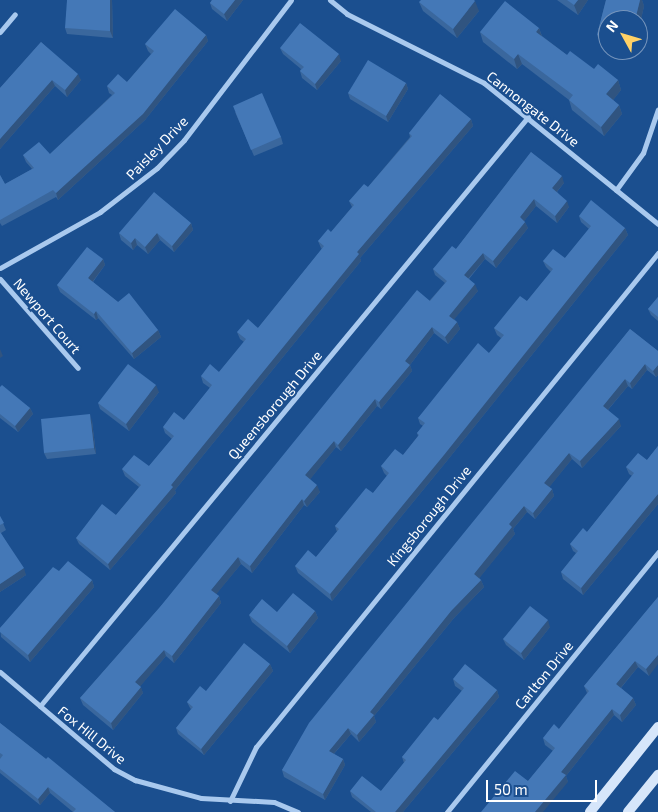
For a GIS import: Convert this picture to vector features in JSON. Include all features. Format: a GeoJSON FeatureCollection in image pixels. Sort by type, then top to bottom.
{"type":"FeatureCollection","features":[{"type":"Feature","properties":{"kind":"main road"},"geometry":{"type":"LineString","coordinates":[[590,812],[658,727]]}},
{"type":"Feature","properties":{"kind":"main road"},"geometry":{"type":"LineString","coordinates":[[628,812],[658,775]]}},
{"type":"Feature","properties":{"kind":"street","name":"Paisley Drive"},"geometry":{"type":"LineString","coordinates":[[0,268],[100,212],[157,168],[184,140],[291,0]]}},
{"type":"Feature","properties":{"kind":"street","name":"Cannongate Drive"},"geometry":{"type":"LineString","coordinates":[[330,0],[347,14],[484,83],[658,224]]}},
{"type":"Feature","properties":{"kind":"street"},"geometry":{"type":"LineString","coordinates":[[0,32],[15,14]]}},
{"type":"Feature","properties":{"kind":"street"},"geometry":{"type":"LineString","coordinates":[[616,190],[642,153],[658,109]]}},
{"type":"Feature","properties":{"kind":"street","name":"Queensborough Drive"},"geometry":{"type":"LineString","coordinates":[[40,706],[528,117]]}},
{"type":"Feature","properties":{"kind":"street","name":"Kingsborough Drive"},"geometry":{"type":"LineString","coordinates":[[230,802],[256,747],[658,253]]}},
{"type":"Feature","properties":{"kind":"street","name":"Newport Court"},"geometry":{"type":"LineString","coordinates":[[0,279],[78,368]]}},
{"type":"Feature","properties":{"kind":"street","name":"Carlton Drive"},"geometry":{"type":"LineString","coordinates":[[447,812],[658,552]]}},
{"type":"Feature","properties":{"kind":"street","name":"Fox Hill Drive"},"geometry":{"type":"LineString","coordinates":[[0,672],[114,770],[179,794],[230,802],[274,802],[298,812]]}},
{"type":"Feature","properties":{"kind":"building"},"geometry":{"type":"Polygon","coordinates":[[[67,0],[110,0],[110,31],[65,28],[67,0]]]}},
{"type":"Feature","properties":{"kind":"building"},"geometry":{"type":"Polygon","coordinates":[[[212,0],[235,0],[224,14],[210,3],[212,0]]]}},
{"type":"Feature","properties":{"kind":"building"},"geometry":{"type":"Polygon","coordinates":[[[421,0],[475,1],[453,29],[419,2],[421,0]]]}},
{"type":"Feature","properties":{"kind":"building"},"geometry":{"type":"Polygon","coordinates":[[[567,0],[578,0],[574,5],[567,0]]]}},
{"type":"Feature","properties":{"kind":"building"},"geometry":{"type":"Polygon","coordinates":[[[606,0],[640,0],[638,10],[603,10],[606,0]]]}},
{"type":"Feature","properties":{"kind":"building"},"geometry":{"type":"Polygon","coordinates":[[[505,1],[539,28],[536,32],[567,55],[570,51],[594,69],[598,64],[618,80],[606,94],[619,105],[601,127],[569,100],[573,95],[518,54],[514,59],[480,32],[505,1]]]}},
{"type":"Feature","properties":{"kind":"building"},"geometry":{"type":"Polygon","coordinates":[[[175,9],[206,35],[143,114],[56,193],[53,190],[0,220],[0,175],[5,184],[34,168],[23,155],[39,142],[50,154],[115,93],[107,86],[118,74],[127,82],[154,51],[145,44],[175,9]]]}},
{"type":"Feature","properties":{"kind":"building"},"geometry":{"type":"Polygon","coordinates":[[[300,23],[339,54],[315,84],[300,71],[304,67],[280,48],[300,23]]]}},
{"type":"Feature","properties":{"kind":"building"},"geometry":{"type":"Polygon","coordinates":[[[41,42],[78,74],[65,90],[52,80],[0,139],[0,88],[41,42]]]}},
{"type":"Feature","properties":{"kind":"building"},"geometry":{"type":"Polygon","coordinates":[[[368,60],[406,83],[386,116],[348,93],[368,60]]]}},
{"type":"Feature","properties":{"kind":"building"},"geometry":{"type":"Polygon","coordinates":[[[262,93],[281,137],[251,150],[233,106],[262,93]]]}},
{"type":"Feature","properties":{"kind":"building"},"geometry":{"type":"Polygon","coordinates":[[[440,94],[471,119],[357,252],[359,254],[171,485],[173,487],[108,564],[76,538],[102,504],[116,515],[141,485],[122,469],[134,455],[149,466],[174,436],[163,427],[174,412],[184,420],[212,385],[201,376],[210,364],[219,372],[246,339],[237,332],[248,319],[258,328],[324,246],[318,241],[328,229],[331,232],[354,205],[349,201],[364,184],[368,187],[412,136],[409,133],[440,94]]]}},
{"type":"Feature","properties":{"kind":"building"},"geometry":{"type":"Polygon","coordinates":[[[531,152],[562,176],[552,188],[567,201],[555,216],[534,199],[520,217],[525,222],[493,261],[483,253],[464,275],[475,284],[449,316],[457,322],[445,337],[432,327],[405,361],[410,365],[379,402],[375,399],[338,445],[334,441],[305,475],[317,485],[304,501],[302,499],[250,566],[238,557],[211,590],[219,596],[172,656],[164,650],[135,682],[141,687],[111,723],[80,698],[160,607],[417,290],[430,301],[447,281],[433,269],[452,246],[456,249],[531,152]]]}},
{"type":"Feature","properties":{"kind":"building"},"geometry":{"type":"Polygon","coordinates":[[[154,192],[191,223],[172,246],[157,233],[145,247],[135,238],[131,243],[119,233],[154,192]]]}},
{"type":"Feature","properties":{"kind":"building"},"geometry":{"type":"Polygon","coordinates":[[[591,200],[625,228],[444,455],[330,594],[295,566],[308,550],[316,557],[339,529],[335,526],[366,488],[373,493],[389,473],[381,466],[395,449],[403,455],[419,435],[417,433],[425,423],[418,418],[478,343],[489,353],[504,335],[494,328],[520,296],[527,301],[553,269],[543,261],[553,249],[565,258],[591,226],[579,216],[591,200]]]}},
{"type":"Feature","properties":{"kind":"building"},"geometry":{"type":"Polygon","coordinates":[[[87,247],[103,259],[88,278],[118,302],[129,293],[158,330],[132,353],[96,311],[94,314],[57,285],[87,247]]]}},
{"type":"Feature","properties":{"kind":"building"},"geometry":{"type":"Polygon","coordinates":[[[658,297],[658,317],[648,309],[658,297]]]}},
{"type":"Feature","properties":{"kind":"building"},"geometry":{"type":"Polygon","coordinates":[[[630,329],[658,351],[658,365],[653,371],[645,364],[630,383],[625,379],[603,406],[619,419],[580,461],[569,453],[544,483],[552,489],[533,513],[524,506],[509,524],[512,527],[474,574],[481,580],[451,611],[370,712],[374,715],[357,735],[348,728],[329,751],[343,759],[323,794],[282,770],[309,723],[630,329]]]}},
{"type":"Feature","properties":{"kind":"building"},"geometry":{"type":"Polygon","coordinates":[[[128,364],[156,385],[126,424],[98,403],[128,364]]]}},
{"type":"Feature","properties":{"kind":"building"},"geometry":{"type":"Polygon","coordinates":[[[2,385],[30,408],[15,426],[0,414],[0,387],[2,385]]]}},
{"type":"Feature","properties":{"kind":"building"},"geometry":{"type":"Polygon","coordinates":[[[90,414],[94,448],[44,453],[41,419],[90,414]]]}},
{"type":"Feature","properties":{"kind":"building"},"geometry":{"type":"Polygon","coordinates":[[[658,446],[658,494],[581,588],[561,572],[578,551],[570,544],[583,528],[587,532],[634,473],[626,467],[638,453],[647,460],[658,446]]]}},
{"type":"Feature","properties":{"kind":"building"},"geometry":{"type":"Polygon","coordinates":[[[0,516],[4,523],[0,525],[0,516]]]}},
{"type":"Feature","properties":{"kind":"building"},"geometry":{"type":"Polygon","coordinates":[[[0,532],[24,568],[0,584],[0,532]]]}},
{"type":"Feature","properties":{"kind":"building"},"geometry":{"type":"Polygon","coordinates":[[[68,561],[92,580],[28,655],[0,632],[0,628],[53,567],[59,571],[68,561]]]}},
{"type":"Feature","properties":{"kind":"building"},"geometry":{"type":"Polygon","coordinates":[[[293,593],[315,611],[287,646],[249,615],[262,599],[277,612],[293,593]]]}},
{"type":"Feature","properties":{"kind":"building"},"geometry":{"type":"Polygon","coordinates":[[[658,597],[658,655],[646,669],[635,661],[616,684],[633,698],[620,715],[612,709],[561,772],[566,775],[535,812],[481,812],[515,771],[528,781],[555,748],[543,738],[554,724],[559,729],[589,691],[584,686],[658,597]]]}},
{"type":"Feature","properties":{"kind":"building"},"geometry":{"type":"Polygon","coordinates":[[[530,606],[548,620],[521,653],[503,639],[530,606]]]}},
{"type":"Feature","properties":{"kind":"building"},"geometry":{"type":"Polygon","coordinates":[[[244,643],[270,664],[201,749],[176,728],[193,707],[187,702],[200,686],[206,691],[244,643]]]}},
{"type":"Feature","properties":{"kind":"building"},"geometry":{"type":"Polygon","coordinates":[[[465,664],[497,690],[395,812],[376,812],[350,791],[362,776],[381,791],[406,760],[402,757],[434,717],[438,720],[464,688],[453,679],[465,664]]]}},
{"type":"Feature","properties":{"kind":"building"},"geometry":{"type":"Polygon","coordinates":[[[0,723],[46,759],[48,757],[115,812],[73,812],[76,809],[48,787],[38,799],[0,769],[0,759],[3,755],[0,753],[0,723]]]}}]}
